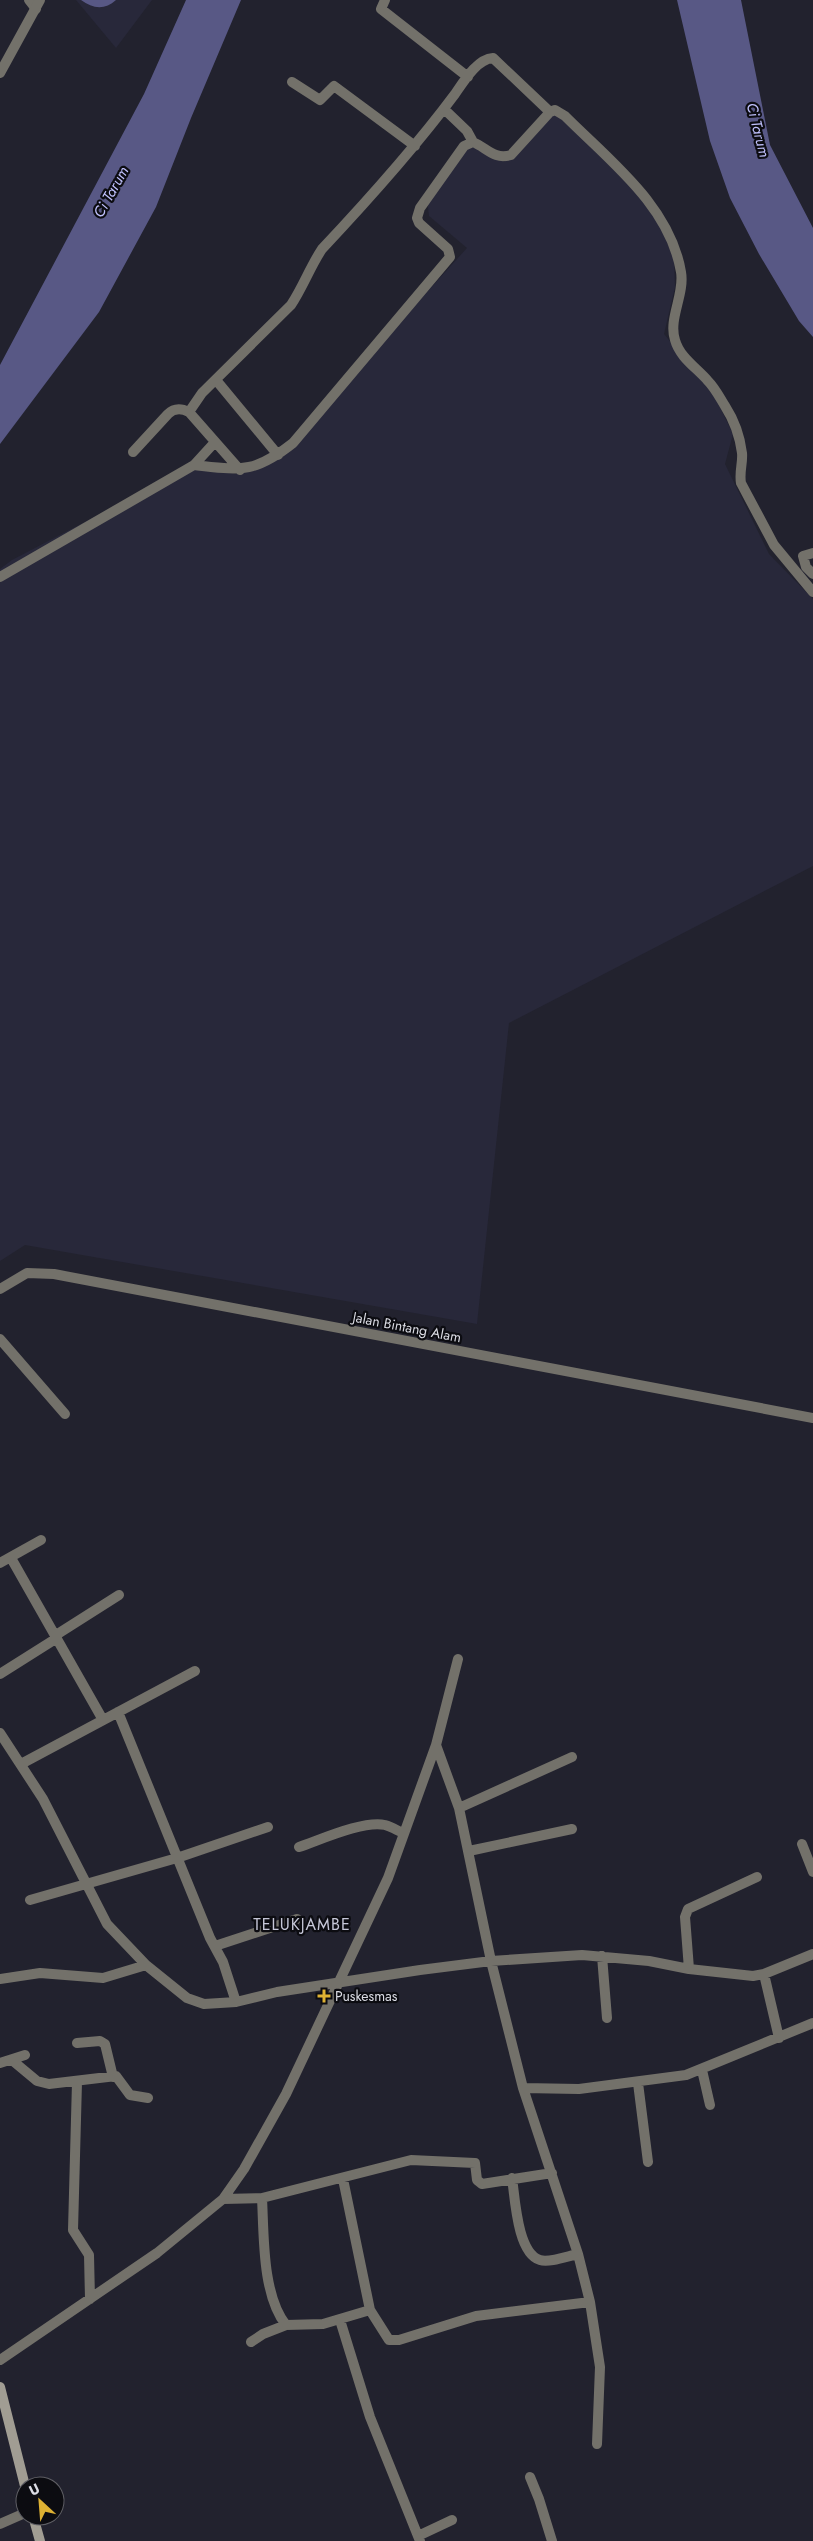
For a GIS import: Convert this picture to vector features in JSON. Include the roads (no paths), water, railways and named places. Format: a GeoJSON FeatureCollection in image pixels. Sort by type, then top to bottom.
{"type":"FeatureCollection","features":[{"type":"Feature","properties":{"kind":"main road"},"geometry":{"type":"LineString","coordinates":[[0,2387],[22,2476]]}},
{"type":"Feature","properties":{"kind":"main road"},"geometry":{"type":"LineString","coordinates":[[36,2526],[40,2541]]}},
{"type":"Feature","properties":{"kind":"street"},"geometry":{"type":"LineString","coordinates":[[0,73],[2,60],[38,5],[29,0]]}},
{"type":"Feature","properties":{"kind":"street"},"geometry":{"type":"LineString","coordinates":[[385,0],[381,9],[468,77]]}},
{"type":"Feature","properties":{"kind":"street"},"geometry":{"type":"LineString","coordinates":[[188,412],[216,380],[292,305],[309,268],[322,249],[416,146],[468,77],[484,60],[493,58],[550,112]]}},
{"type":"Feature","properties":{"kind":"street"},"geometry":{"type":"LineString","coordinates":[[292,82],[320,100],[334,86],[416,146]]}},
{"type":"Feature","properties":{"kind":"street"},"geometry":{"type":"LineString","coordinates":[[444,109],[468,131],[473,142],[496,156],[511,155],[550,112],[555,110],[565,116],[642,192],[659,216],[671,241],[682,273],[673,331],[675,341],[686,359],[709,382],[726,407],[734,423],[742,454],[739,473],[741,483],[774,546],[813,592]]}},
{"type":"Feature","properties":{"kind":"street"},"geometry":{"type":"LineString","coordinates":[[194,465],[240,470],[260,465],[278,455],[293,443],[450,257],[448,249],[420,223],[418,215],[420,208],[464,146],[473,142]]}},
{"type":"Feature","properties":{"kind":"street"},"geometry":{"type":"LineString","coordinates":[[216,380],[278,455]]}},
{"type":"Feature","properties":{"kind":"street"},"geometry":{"type":"LineString","coordinates":[[133,452],[173,409],[188,412],[240,470]]}},
{"type":"Feature","properties":{"kind":"street"},"geometry":{"type":"LineString","coordinates":[[0,577],[194,465],[215,442]]}},
{"type":"Feature","properties":{"kind":"street"},"geometry":{"type":"LineString","coordinates":[[813,552],[803,556],[806,567],[813,574]]}},
{"type":"Feature","properties":{"kind":"street","name":"Jalan Bintang Alam"},"geometry":{"type":"LineString","coordinates":[[0,1289],[28,1273],[54,1274],[813,1418]]}},
{"type":"Feature","properties":{"kind":"street"},"geometry":{"type":"LineString","coordinates":[[0,1339],[65,1414]]}},
{"type":"Feature","properties":{"kind":"street"},"geometry":{"type":"LineString","coordinates":[[0,1563],[41,1540]]}},
{"type":"Feature","properties":{"kind":"street"},"geometry":{"type":"LineString","coordinates":[[11,1558],[103,1720]]}},
{"type":"Feature","properties":{"kind":"street"},"geometry":{"type":"LineString","coordinates":[[0,1674],[119,1595]]}},
{"type":"Feature","properties":{"kind":"street"},"geometry":{"type":"LineString","coordinates":[[0,2360],[157,2253],[223,2199],[267,2130],[384,1885],[436,1745],[458,1658]]}},
{"type":"Feature","properties":{"kind":"street"},"geometry":{"type":"LineString","coordinates":[[21,1764],[195,1671]]}},
{"type":"Feature","properties":{"kind":"street"},"geometry":{"type":"LineString","coordinates":[[118,1712],[177,1858],[223,1962],[236,2002]]}},
{"type":"Feature","properties":{"kind":"street"},"geometry":{"type":"LineString","coordinates":[[0,1733],[43,1799],[86,1884],[113,1932],[146,1965],[187,1998],[204,2004],[236,2002],[277,1992],[339,1982],[491,1961],[602,1956],[743,1976],[764,1974],[813,1954]]}},
{"type":"Feature","properties":{"kind":"street"},"geometry":{"type":"LineString","coordinates":[[436,1745],[459,1808],[491,1961],[523,2088],[578,2254],[590,2302],[600,2367],[597,2444]]}},
{"type":"Feature","properties":{"kind":"street"},"geometry":{"type":"LineString","coordinates":[[459,1808],[572,1757]]}},
{"type":"Feature","properties":{"kind":"street"},"geometry":{"type":"LineString","coordinates":[[298,1847],[357,1828],[376,1825],[385,1825],[404,1833]]}},
{"type":"Feature","properties":{"kind":"street"},"geometry":{"type":"LineString","coordinates":[[30,1900],[177,1858],[268,1827]]}},
{"type":"Feature","properties":{"kind":"street"},"geometry":{"type":"LineString","coordinates":[[469,1851],[572,1828]]}},
{"type":"Feature","properties":{"kind":"street"},"geometry":{"type":"LineString","coordinates":[[802,1844],[813,1872]]}},
{"type":"Feature","properties":{"kind":"street"},"geometry":{"type":"LineString","coordinates":[[689,1969],[685,1917],[688,1909],[757,1877]]}},
{"type":"Feature","properties":{"kind":"street"},"geometry":{"type":"LineString","coordinates":[[215,1946],[297,1919]]}},
{"type":"Feature","properties":{"kind":"street"},"geometry":{"type":"LineString","coordinates":[[602,1956],[607,2018]]}},
{"type":"Feature","properties":{"kind":"street"},"geometry":{"type":"LineString","coordinates":[[0,1979],[40,1973],[103,1978],[146,1965]]}},
{"type":"Feature","properties":{"kind":"street"},"geometry":{"type":"LineString","coordinates":[[764,1974],[779,2038]]}},
{"type":"Feature","properties":{"kind":"street"},"geometry":{"type":"LineString","coordinates":[[523,2088],[579,2089],[667,2079],[702,2070],[813,2023]]}},
{"type":"Feature","properties":{"kind":"street"},"geometry":{"type":"LineString","coordinates":[[77,2043],[100,2041],[104,2044],[113,2076]]}},
{"type":"Feature","properties":{"kind":"street"},"geometry":{"type":"LineString","coordinates":[[0,2063],[13,2061],[25,2055]]}},
{"type":"Feature","properties":{"kind":"street"},"geometry":{"type":"LineString","coordinates":[[13,2061],[37,2081],[49,2084],[113,2076],[118,2078],[130,2095],[148,2098]]}},
{"type":"Feature","properties":{"kind":"street"},"geometry":{"type":"LineString","coordinates":[[702,2070],[710,2105]]}},
{"type":"Feature","properties":{"kind":"street"},"geometry":{"type":"LineString","coordinates":[[77,2082],[73,2230],[89,2255],[90,2299]]}},
{"type":"Feature","properties":{"kind":"street"},"geometry":{"type":"LineString","coordinates":[[638,2083],[648,2162]]}},
{"type":"Feature","properties":{"kind":"street"},"geometry":{"type":"LineString","coordinates":[[223,2199],[262,2198],[343,2179],[411,2160],[475,2163],[477,2180],[482,2184],[552,2173]]}},
{"type":"Feature","properties":{"kind":"street"},"geometry":{"type":"LineString","coordinates":[[512,2178],[519,2224],[524,2242],[533,2256],[541,2260],[578,2254]]}},
{"type":"Feature","properties":{"kind":"street"},"geometry":{"type":"LineString","coordinates":[[343,2179],[370,2310],[389,2340],[392,2341],[476,2316],[590,2302]]}},
{"type":"Feature","properties":{"kind":"street"},"geometry":{"type":"LineString","coordinates":[[262,2198],[267,2273],[275,2308],[286,2324]]}},
{"type":"Feature","properties":{"kind":"street"},"geometry":{"type":"LineString","coordinates":[[251,2342],[263,2334],[286,2324],[323,2324],[370,2310]]}},
{"type":"Feature","properties":{"kind":"street"},"geometry":{"type":"LineString","coordinates":[[340,2320],[370,2417],[419,2538],[452,2520]]}},
{"type":"Feature","properties":{"kind":"street"},"geometry":{"type":"LineString","coordinates":[[530,2477],[552,2541]]}},
{"type":"Feature","properties":{"kind":"street"},"geometry":{"type":"LineString","coordinates":[[0,2524],[15,2517]]}},
{"type":"Feature","properties":{"kind":"water"},"geometry":{"type":"Polygon","coordinates":[[[81,0],[116,0],[103,7],[94,7],[81,0]]]}},
{"type":"Feature","properties":{"kind":"water","name":"Ci Tarum"},"geometry":{"type":"Polygon","coordinates":[[[186,0],[241,0],[156,207],[99,312],[0,444],[0,365],[144,94],[186,0]]]}},
{"type":"Feature","properties":{"kind":"water","name":"Ci Tarum"},"geometry":{"type":"Polygon","coordinates":[[[677,0],[741,0],[770,145],[813,228],[813,337],[799,321],[759,254],[730,198],[710,141],[677,0]]]}},
{"type":"Feature","properties":{"kind":"place","name":"Puskesmas"},"geometry":{"type":"Point","coordinates":[324,1996]}},
{"type":"Feature","properties":{"kind":"district","name":"TELUKJAMBE"},"geometry":{"type":"Point","coordinates":[302,1924]}}]}
